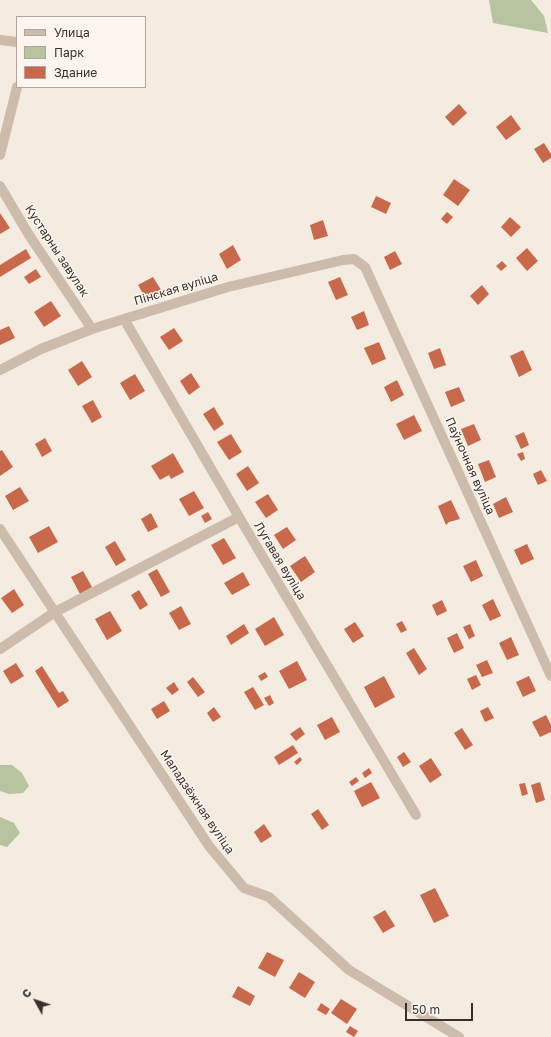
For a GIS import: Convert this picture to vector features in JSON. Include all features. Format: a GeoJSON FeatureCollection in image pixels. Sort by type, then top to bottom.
{"type":"FeatureCollection","features":[{"type":"Feature","properties":{"kind":"street"},"geometry":{"type":"LineString","coordinates":[[0,40],[16,42]]}},
{"type":"Feature","properties":{"kind":"street"},"geometry":{"type":"LineString","coordinates":[[0,155],[17,88]]}},
{"type":"Feature","properties":{"kind":"street","name":"Кустарны завулак"},"geometry":{"type":"LineString","coordinates":[[0,186],[29,235],[92,329]]}},
{"type":"Feature","properties":{"kind":"street","name":"Пінская вуліца"},"geometry":{"type":"LineString","coordinates":[[0,370],[41,349],[92,329],[228,287],[343,260],[354,259],[365,267]]}},
{"type":"Feature","properties":{"kind":"street","name":"Паўночная вуліца"},"geometry":{"type":"LineString","coordinates":[[365,267],[551,676]]}},
{"type":"Feature","properties":{"kind":"street","name":"Лугавая вуліца"},"geometry":{"type":"LineString","coordinates":[[124,319],[239,517],[416,815]]}},
{"type":"Feature","properties":{"kind":"street"},"geometry":{"type":"LineString","coordinates":[[0,648],[55,612],[239,517]]}},
{"type":"Feature","properties":{"kind":"street","name":"Маладзёжная вуліца"},"geometry":{"type":"LineString","coordinates":[[0,529],[209,846],[244,888],[269,898],[349,970],[459,1037]]}},
{"type":"Feature","properties":{"kind":"green space"},"geometry":{"type":"Polygon","coordinates":[[[489,0],[531,0],[544,16],[548,33],[493,23],[489,0]]]}},
{"type":"Feature","properties":{"kind":"green space"},"geometry":{"type":"Polygon","coordinates":[[[0,765],[12,765],[22,773],[29,786],[23,793],[9,794],[0,791],[0,765]]]}},
{"type":"Feature","properties":{"kind":"green space"},"geometry":{"type":"Polygon","coordinates":[[[0,817],[14,823],[20,833],[7,847],[0,845],[0,817]]]}},
{"type":"Feature","properties":{"kind":"building"},"geometry":{"type":"Polygon","coordinates":[[[459,104],[467,113],[453,126],[445,117],[459,104]]]}},
{"type":"Feature","properties":{"kind":"building"},"geometry":{"type":"Polygon","coordinates":[[[511,115],[521,129],[506,140],[496,127],[511,115]]]}},
{"type":"Feature","properties":{"kind":"building"},"geometry":{"type":"Polygon","coordinates":[[[544,143],[551,154],[551,158],[543,163],[534,149],[544,143]]]}},
{"type":"Feature","properties":{"kind":"building"},"geometry":{"type":"Polygon","coordinates":[[[454,179],[470,190],[458,206],[443,195],[454,179]]]}},
{"type":"Feature","properties":{"kind":"building"},"geometry":{"type":"Polygon","coordinates":[[[376,196],[391,203],[386,214],[371,207],[376,196]]]}},
{"type":"Feature","properties":{"kind":"building"},"geometry":{"type":"Polygon","coordinates":[[[447,212],[453,217],[447,224],[441,219],[447,212]]]}},
{"type":"Feature","properties":{"kind":"building"},"geometry":{"type":"Polygon","coordinates":[[[0,213],[10,228],[0,234],[0,213]]]}},
{"type":"Feature","properties":{"kind":"building"},"geometry":{"type":"Polygon","coordinates":[[[510,217],[521,227],[511,237],[501,227],[510,217]]]}},
{"type":"Feature","properties":{"kind":"building"},"geometry":{"type":"Polygon","coordinates":[[[323,220],[328,236],[314,240],[310,225],[323,220]]]}},
{"type":"Feature","properties":{"kind":"building"},"geometry":{"type":"Polygon","coordinates":[[[233,245],[241,260],[227,269],[219,254],[233,245]]]}},
{"type":"Feature","properties":{"kind":"building"},"geometry":{"type":"Polygon","coordinates":[[[527,248],[538,261],[527,271],[516,258],[527,248]]]}},
{"type":"Feature","properties":{"kind":"building"},"geometry":{"type":"Polygon","coordinates":[[[26,249],[31,258],[0,277],[0,265],[26,249]]]}},
{"type":"Feature","properties":{"kind":"building"},"geometry":{"type":"Polygon","coordinates":[[[395,251],[402,264],[390,270],[384,257],[395,251]]]}},
{"type":"Feature","properties":{"kind":"building"},"geometry":{"type":"Polygon","coordinates":[[[502,261],[507,266],[501,271],[496,266],[502,261]]]}},
{"type":"Feature","properties":{"kind":"building"},"geometry":{"type":"Polygon","coordinates":[[[36,269],[41,277],[29,284],[24,277],[36,269]]]}},
{"type":"Feature","properties":{"kind":"building"},"geometry":{"type":"Polygon","coordinates":[[[153,277],[163,293],[148,302],[138,285],[153,277]]]}},
{"type":"Feature","properties":{"kind":"building"},"geometry":{"type":"Polygon","coordinates":[[[340,277],[348,295],[336,300],[328,282],[340,277]]]}},
{"type":"Feature","properties":{"kind":"building"},"geometry":{"type":"Polygon","coordinates":[[[482,285],[489,294],[478,305],[470,296],[482,285]]]}},
{"type":"Feature","properties":{"kind":"building"},"geometry":{"type":"Polygon","coordinates":[[[51,301],[61,316],[44,327],[34,312],[51,301]]]}},
{"type":"Feature","properties":{"kind":"building"},"geometry":{"type":"Polygon","coordinates":[[[364,311],[369,325],[357,330],[351,317],[364,311]]]}},
{"type":"Feature","properties":{"kind":"building"},"geometry":{"type":"Polygon","coordinates":[[[9,326],[15,338],[0,345],[0,330],[9,326]]]}},
{"type":"Feature","properties":{"kind":"building"},"geometry":{"type":"Polygon","coordinates":[[[174,328],[183,341],[169,350],[160,337],[174,328]]]}},
{"type":"Feature","properties":{"kind":"building"},"geometry":{"type":"Polygon","coordinates":[[[379,342],[386,359],[372,365],[364,348],[379,342]]]}},
{"type":"Feature","properties":{"kind":"building"},"geometry":{"type":"Polygon","coordinates":[[[440,348],[446,365],[434,369],[428,353],[440,348]]]}},
{"type":"Feature","properties":{"kind":"building"},"geometry":{"type":"Polygon","coordinates":[[[523,350],[532,370],[519,377],[510,356],[523,350]]]}},
{"type":"Feature","properties":{"kind":"building"},"geometry":{"type":"Polygon","coordinates":[[[82,361],[92,377],[78,386],[68,370],[82,361]]]}},
{"type":"Feature","properties":{"kind":"building"},"geometry":{"type":"Polygon","coordinates":[[[191,373],[200,387],[189,395],[180,381],[191,373]]]}},
{"type":"Feature","properties":{"kind":"building"},"geometry":{"type":"Polygon","coordinates":[[[135,374],[145,391],[130,400],[120,383],[135,374]]]}},
{"type":"Feature","properties":{"kind":"building"},"geometry":{"type":"Polygon","coordinates":[[[397,380],[404,395],[391,402],[384,387],[397,380]]]}},
{"type":"Feature","properties":{"kind":"building"},"geometry":{"type":"Polygon","coordinates":[[[459,387],[465,401],[451,407],[445,392],[459,387]]]}},
{"type":"Feature","properties":{"kind":"building"},"geometry":{"type":"Polygon","coordinates":[[[93,400],[102,417],[92,423],[82,406],[93,400]]]}},
{"type":"Feature","properties":{"kind":"building"},"geometry":{"type":"Polygon","coordinates":[[[214,407],[224,424],[214,431],[203,414],[214,407]]]}},
{"type":"Feature","properties":{"kind":"building"},"geometry":{"type":"Polygon","coordinates":[[[414,415],[422,431],[404,440],[396,424],[414,415]]]}},
{"type":"Feature","properties":{"kind":"building"},"geometry":{"type":"Polygon","coordinates":[[[474,424],[481,440],[468,446],[461,429],[474,424]]]}},
{"type":"Feature","properties":{"kind":"building"},"geometry":{"type":"Polygon","coordinates":[[[524,432],[529,445],[521,449],[515,436],[524,432]]]}},
{"type":"Feature","properties":{"kind":"building"},"geometry":{"type":"Polygon","coordinates":[[[231,434],[242,452],[229,460],[217,442],[231,434]]]}},
{"type":"Feature","properties":{"kind":"building"},"geometry":{"type":"Polygon","coordinates":[[[45,438],[52,451],[42,457],[35,444],[45,438]]]}},
{"type":"Feature","properties":{"kind":"building"},"geometry":{"type":"Polygon","coordinates":[[[2,450],[13,467],[0,476],[0,451],[2,450]]]}},
{"type":"Feature","properties":{"kind":"building"},"geometry":{"type":"Polygon","coordinates":[[[523,452],[525,459],[521,461],[517,454],[523,452]]]}},
{"type":"Feature","properties":{"kind":"building"},"geometry":{"type":"Polygon","coordinates":[[[173,453],[184,472],[171,479],[169,475],[160,480],[151,466],[173,453]]]}},
{"type":"Feature","properties":{"kind":"building"},"geometry":{"type":"Polygon","coordinates":[[[489,460],[496,477],[485,482],[478,464],[489,460]]]}},
{"type":"Feature","properties":{"kind":"building"},"geometry":{"type":"Polygon","coordinates":[[[248,466],[259,483],[247,491],[236,474],[248,466]]]}},
{"type":"Feature","properties":{"kind":"building"},"geometry":{"type":"Polygon","coordinates":[[[541,470],[547,481],[538,485],[533,474],[541,470]]]}},
{"type":"Feature","properties":{"kind":"building"},"geometry":{"type":"Polygon","coordinates":[[[20,487],[29,501],[13,510],[5,496],[20,487]]]}},
{"type":"Feature","properties":{"kind":"building"},"geometry":{"type":"Polygon","coordinates":[[[194,491],[204,508],[189,516],[179,499],[194,491]]]}},
{"type":"Feature","properties":{"kind":"building"},"geometry":{"type":"Polygon","coordinates":[[[268,494],[278,510],[266,518],[255,502],[268,494]]]}},
{"type":"Feature","properties":{"kind":"building"},"geometry":{"type":"Polygon","coordinates":[[[506,497],[513,512],[499,518],[493,504],[506,497]]]}},
{"type":"Feature","properties":{"kind":"building"},"geometry":{"type":"Polygon","coordinates":[[[451,500],[460,519],[449,522],[446,525],[438,506],[451,500]]]}},
{"type":"Feature","properties":{"kind":"building"},"geometry":{"type":"Polygon","coordinates":[[[208,512],[212,519],[205,523],[201,516],[208,512]]]}},
{"type":"Feature","properties":{"kind":"building"},"geometry":{"type":"Polygon","coordinates":[[[151,513],[158,527],[148,532],[141,519],[151,513]]]}},
{"type":"Feature","properties":{"kind":"building"},"geometry":{"type":"Polygon","coordinates":[[[49,526],[58,542],[38,553],[29,537],[49,526]]]}},
{"type":"Feature","properties":{"kind":"building"},"geometry":{"type":"Polygon","coordinates":[[[287,527],[296,540],[283,549],[274,535],[287,527]]]}},
{"type":"Feature","properties":{"kind":"building"},"geometry":{"type":"Polygon","coordinates":[[[224,538],[236,558],[223,565],[211,545],[224,538]]]}},
{"type":"Feature","properties":{"kind":"building"},"geometry":{"type":"Polygon","coordinates":[[[115,541],[126,560],[116,566],[105,547],[115,541]]]}},
{"type":"Feature","properties":{"kind":"building"},"geometry":{"type":"Polygon","coordinates":[[[527,544],[534,559],[521,565],[514,550],[527,544]]]}},
{"type":"Feature","properties":{"kind":"building"},"geometry":{"type":"Polygon","coordinates":[[[305,556],[315,572],[301,582],[290,566],[305,556]]]}},
{"type":"Feature","properties":{"kind":"building"},"geometry":{"type":"Polygon","coordinates":[[[476,560],[483,576],[471,582],[463,566],[476,560]]]}},
{"type":"Feature","properties":{"kind":"building"},"geometry":{"type":"Polygon","coordinates":[[[157,569],[170,592],[161,597],[148,574],[157,569]]]}},
{"type":"Feature","properties":{"kind":"building"},"geometry":{"type":"Polygon","coordinates":[[[83,571],[92,587],[80,594],[71,577],[83,571]]]}},
{"type":"Feature","properties":{"kind":"building"},"geometry":{"type":"Polygon","coordinates":[[[243,572],[250,585],[232,595],[224,583],[243,572]]]}},
{"type":"Feature","properties":{"kind":"building"},"geometry":{"type":"Polygon","coordinates":[[[14,589],[24,605],[12,613],[1,598],[14,589]]]}},
{"type":"Feature","properties":{"kind":"building"},"geometry":{"type":"Polygon","coordinates":[[[139,590],[148,605],[140,610],[131,595],[139,590]]]}},
{"type":"Feature","properties":{"kind":"building"},"geometry":{"type":"Polygon","coordinates":[[[493,599],[501,616],[490,621],[482,605],[493,599]]]}},
{"type":"Feature","properties":{"kind":"building"},"geometry":{"type":"Polygon","coordinates":[[[442,600],[447,611],[437,616],[432,605],[442,600]]]}},
{"type":"Feature","properties":{"kind":"building"},"geometry":{"type":"Polygon","coordinates":[[[181,606],[191,624],[179,630],[169,613],[181,606]]]}},
{"type":"Feature","properties":{"kind":"building"},"geometry":{"type":"Polygon","coordinates":[[[110,611],[122,631],[107,640],[95,619],[110,611]]]}},
{"type":"Feature","properties":{"kind":"building"},"geometry":{"type":"Polygon","coordinates":[[[274,617],[284,635],[265,646],[255,629],[274,617]]]}},
{"type":"Feature","properties":{"kind":"building"},"geometry":{"type":"Polygon","coordinates":[[[402,621],[407,630],[401,633],[396,624],[402,621]]]}},
{"type":"Feature","properties":{"kind":"building"},"geometry":{"type":"Polygon","coordinates":[[[355,622],[364,636],[353,643],[344,629],[355,622]]]}},
{"type":"Feature","properties":{"kind":"building"},"geometry":{"type":"Polygon","coordinates":[[[244,624],[249,633],[231,645],[226,636],[244,624]]]}},
{"type":"Feature","properties":{"kind":"building"},"geometry":{"type":"Polygon","coordinates":[[[470,624],[475,636],[469,639],[463,627],[470,624]]]}},
{"type":"Feature","properties":{"kind":"building"},"geometry":{"type":"Polygon","coordinates":[[[457,633],[464,648],[454,653],[447,638],[457,633]]]}},
{"type":"Feature","properties":{"kind":"building"},"geometry":{"type":"Polygon","coordinates":[[[511,637],[519,655],[507,660],[499,643],[511,637]]]}},
{"type":"Feature","properties":{"kind":"building"},"geometry":{"type":"Polygon","coordinates":[[[414,648],[427,669],[419,675],[406,653],[414,648]]]}},
{"type":"Feature","properties":{"kind":"building"},"geometry":{"type":"Polygon","coordinates":[[[487,660],[493,673],[482,677],[476,665],[487,660]]]}},
{"type":"Feature","properties":{"kind":"building"},"geometry":{"type":"Polygon","coordinates":[[[297,661],[307,680],[289,689],[279,671],[297,661]]]}},
{"type":"Feature","properties":{"kind":"building"},"geometry":{"type":"Polygon","coordinates":[[[16,663],[24,676],[11,684],[3,671],[16,663]]]}},
{"type":"Feature","properties":{"kind":"building"},"geometry":{"type":"Polygon","coordinates":[[[42,666],[59,693],[63,691],[69,701],[58,708],[35,671],[42,666]]]}},
{"type":"Feature","properties":{"kind":"building"},"geometry":{"type":"Polygon","coordinates":[[[265,672],[268,677],[261,681],[258,676],[265,672]]]}},
{"type":"Feature","properties":{"kind":"building"},"geometry":{"type":"Polygon","coordinates":[[[476,675],[481,685],[472,690],[467,679],[476,675]]]}},
{"type":"Feature","properties":{"kind":"building"},"geometry":{"type":"Polygon","coordinates":[[[384,676],[395,697],[375,708],[364,687],[384,676]]]}},
{"type":"Feature","properties":{"kind":"building"},"geometry":{"type":"Polygon","coordinates":[[[529,676],[536,691],[523,697],[516,682],[529,676]]]}},
{"type":"Feature","properties":{"kind":"building"},"geometry":{"type":"Polygon","coordinates":[[[193,677],[205,692],[198,697],[187,682],[193,677]]]}},
{"type":"Feature","properties":{"kind":"building"},"geometry":{"type":"Polygon","coordinates":[[[174,682],[179,690],[172,695],[166,688],[174,682]]]}},
{"type":"Feature","properties":{"kind":"building"},"geometry":{"type":"Polygon","coordinates":[[[253,687],[264,705],[255,710],[244,692],[253,687]]]}},
{"type":"Feature","properties":{"kind":"building"},"geometry":{"type":"Polygon","coordinates":[[[270,695],[274,703],[269,706],[264,698],[270,695]]]}},
{"type":"Feature","properties":{"kind":"building"},"geometry":{"type":"Polygon","coordinates":[[[164,701],[170,711],[157,719],[151,709],[164,701]]]}},
{"type":"Feature","properties":{"kind":"building"},"geometry":{"type":"Polygon","coordinates":[[[214,707],[221,717],[213,722],[207,713],[214,707]]]}},
{"type":"Feature","properties":{"kind":"building"},"geometry":{"type":"Polygon","coordinates":[[[488,707],[494,718],[485,722],[480,711],[488,707]]]}},
{"type":"Feature","properties":{"kind":"building"},"geometry":{"type":"Polygon","coordinates":[[[546,715],[551,725],[551,732],[540,737],[532,722],[546,715]]]}},
{"type":"Feature","properties":{"kind":"building"},"geometry":{"type":"Polygon","coordinates":[[[332,717],[340,732],[325,740],[317,725],[332,717]]]}},
{"type":"Feature","properties":{"kind":"building"},"geometry":{"type":"Polygon","coordinates":[[[300,727],[305,734],[296,741],[290,734],[300,727]]]}},
{"type":"Feature","properties":{"kind":"building"},"geometry":{"type":"Polygon","coordinates":[[[462,728],[473,745],[465,750],[454,733],[462,728]]]}},
{"type":"Feature","properties":{"kind":"building"},"geometry":{"type":"Polygon","coordinates":[[[293,745],[298,753],[279,765],[274,757],[293,745]]]}},
{"type":"Feature","properties":{"kind":"building"},"geometry":{"type":"Polygon","coordinates":[[[404,752],[411,762],[403,767],[397,757],[404,752]]]}},
{"type":"Feature","properties":{"kind":"building"},"geometry":{"type":"Polygon","coordinates":[[[300,757],[302,760],[297,765],[294,762],[300,757]]]}},
{"type":"Feature","properties":{"kind":"building"},"geometry":{"type":"Polygon","coordinates":[[[431,758],[442,775],[430,783],[419,766],[431,758]]]}},
{"type":"Feature","properties":{"kind":"building"},"geometry":{"type":"Polygon","coordinates":[[[369,768],[372,773],[365,778],[362,773],[369,768]]]}},
{"type":"Feature","properties":{"kind":"building"},"geometry":{"type":"Polygon","coordinates":[[[356,777],[359,781],[352,786],[349,782],[356,777]]]}},
{"type":"Feature","properties":{"kind":"building"},"geometry":{"type":"Polygon","coordinates":[[[371,782],[380,798],[362,807],[354,791],[371,782]]]}},
{"type":"Feature","properties":{"kind":"building"},"geometry":{"type":"Polygon","coordinates":[[[540,782],[545,800],[536,803],[531,785],[540,782]]]}},
{"type":"Feature","properties":{"kind":"building"},"geometry":{"type":"Polygon","coordinates":[[[525,783],[528,794],[522,796],[519,784],[525,783]]]}},
{"type":"Feature","properties":{"kind":"building"},"geometry":{"type":"Polygon","coordinates":[[[318,809],[329,825],[322,830],[311,814],[318,809]]]}},
{"type":"Feature","properties":{"kind":"building"},"geometry":{"type":"Polygon","coordinates":[[[264,824],[272,836],[261,843],[254,832],[264,824]]]}},
{"type":"Feature","properties":{"kind":"building"},"geometry":{"type":"Polygon","coordinates":[[[435,888],[449,916],[434,923],[420,895],[435,888]]]}},
{"type":"Feature","properties":{"kind":"building"},"geometry":{"type":"Polygon","coordinates":[[[385,910],[395,926],[383,933],[373,917],[385,910]]]}},
{"type":"Feature","properties":{"kind":"building"},"geometry":{"type":"Polygon","coordinates":[[[267,952],[284,960],[275,977],[258,968],[267,952]]]}},
{"type":"Feature","properties":{"kind":"building"},"geometry":{"type":"Polygon","coordinates":[[[299,972],[315,982],[305,998],[289,988],[299,972]]]}},
{"type":"Feature","properties":{"kind":"building"},"geometry":{"type":"Polygon","coordinates":[[[238,986],[255,996],[250,1006],[232,997],[238,986]]]}},
{"type":"Feature","properties":{"kind":"building"},"geometry":{"type":"Polygon","coordinates":[[[341,999],[357,1009],[347,1024],[331,1013],[341,999]]]}},
{"type":"Feature","properties":{"kind":"building"},"geometry":{"type":"Polygon","coordinates":[[[321,1003],[330,1009],[326,1015],[317,1010],[321,1003]]]}},
{"type":"Feature","properties":{"kind":"building"},"geometry":{"type":"Polygon","coordinates":[[[350,1026],[358,1031],[354,1037],[346,1032],[350,1026]]]}}]}
